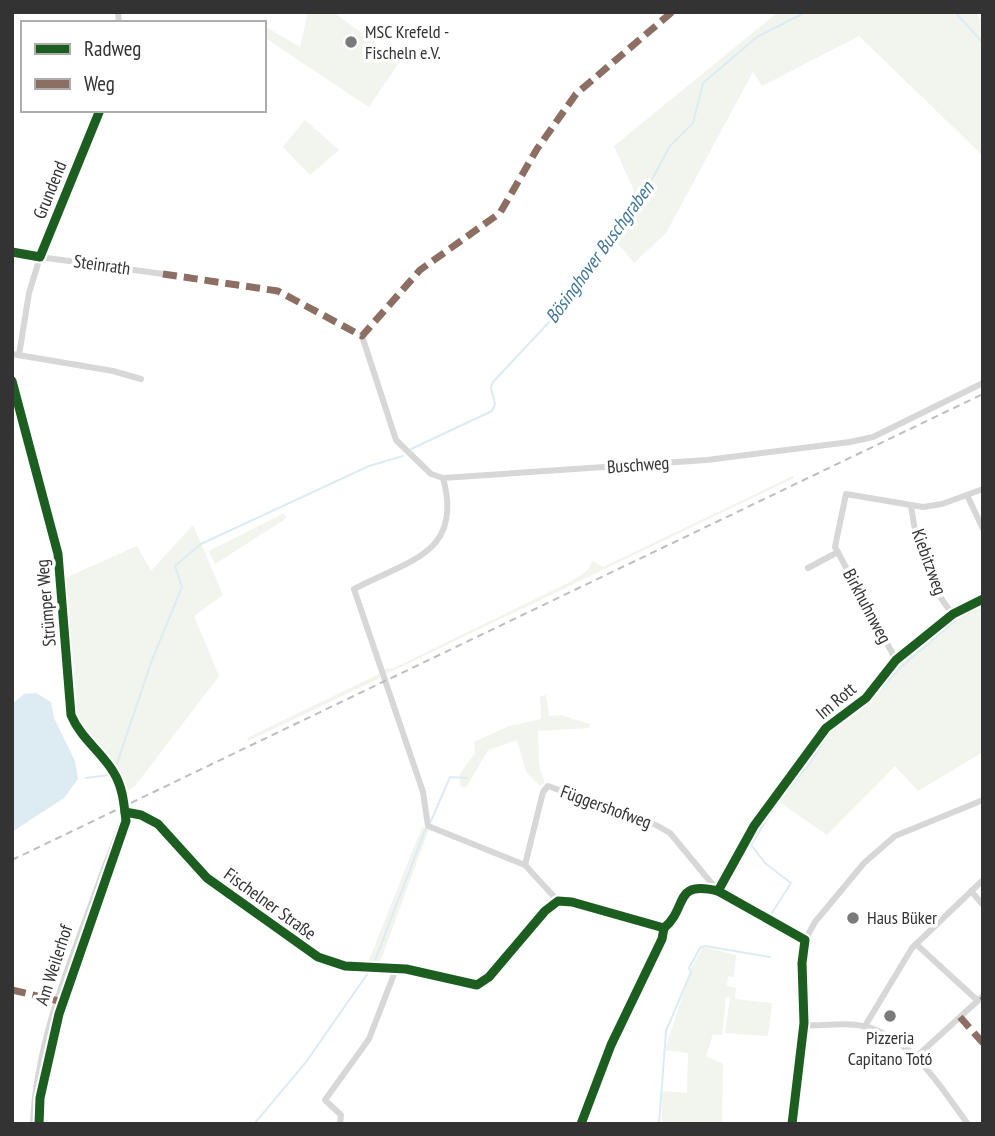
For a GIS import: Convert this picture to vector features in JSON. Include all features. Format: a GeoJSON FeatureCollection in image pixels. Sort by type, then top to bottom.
{"type":"FeatureCollection","features":[{"type":"Feature","properties":{"kind":"street","name":"Grundend"},"geometry":{"type":"LineString","coordinates":[[15,354],[40,257],[99,112]]}},
{"type":"Feature","properties":{"kind":"street"},"geometry":{"type":"LineString","coordinates":[[12,252],[40,257]]}},
{"type":"Feature","properties":{"kind":"street","name":"Steinrath"},"geometry":{"type":"LineString","coordinates":[[40,257],[163,274]]}},
{"type":"Feature","properties":{"kind":"street"},"geometry":{"type":"LineString","coordinates":[[362,337],[396,440],[431,474],[443,478],[450,504],[446,522],[436,542],[421,556],[354,589],[423,793],[426,821],[433,829],[525,865],[558,901],[572,902],[660,929],[669,923],[689,889],[718,891],[805,940]]}},
{"type":"Feature","properties":{"kind":"street"},"geometry":{"type":"LineString","coordinates":[[15,354],[113,371],[141,379]]}},
{"type":"Feature","properties":{"kind":"street","name":"Strümper Weg"},"geometry":{"type":"LineString","coordinates":[[12,381],[58,554],[71,715],[84,738],[114,772],[125,812]]}},
{"type":"Feature","properties":{"kind":"street","name":"Buschweg"},"geometry":{"type":"LineString","coordinates":[[443,478],[707,460],[850,442],[873,437],[983,383]]}},
{"type":"Feature","properties":{"kind":"street"},"geometry":{"type":"LineString","coordinates":[[911,506],[937,506],[983,489]]}},
{"type":"Feature","properties":{"kind":"street","name":"Birkhuhnweg"},"geometry":{"type":"LineString","coordinates":[[896,660],[835,547],[846,494],[911,506]]}},
{"type":"Feature","properties":{"kind":"street"},"geometry":{"type":"LineString","coordinates":[[967,495],[983,529]]}},
{"type":"Feature","properties":{"kind":"street","name":"Kiebitzweg"},"geometry":{"type":"LineString","coordinates":[[911,506],[917,537],[929,572],[938,594],[953,614]]}},
{"type":"Feature","properties":{"kind":"street","name":"Birkhuhnweg"},"geometry":{"type":"LineString","coordinates":[[808,568],[838,552]]}},
{"type":"Feature","properties":{"kind":"street","name":"Im Rott"},"geometry":{"type":"LineString","coordinates":[[718,891],[764,811],[826,728],[866,698],[896,660],[953,614],[983,599]]}},
{"type":"Feature","properties":{"kind":"street","name":"Függershofweg"},"geometry":{"type":"LineString","coordinates":[[525,865],[543,792],[548,786],[656,825],[670,833],[718,891]]}},
{"type":"Feature","properties":{"kind":"street"},"geometry":{"type":"LineString","coordinates":[[792,1124],[803,1025],[805,940],[827,906],[878,848],[911,828],[983,800]]}},
{"type":"Feature","properties":{"kind":"street","name":"Am Weilerhof"},"geometry":{"type":"LineString","coordinates":[[33,1124],[34,1098],[43,1053],[58,1001],[125,812]]}},
{"type":"Feature","properties":{"kind":"street","name":"Fischelner Straße"},"geometry":{"type":"LineString","coordinates":[[125,812],[141,815],[158,824],[208,878],[305,951],[345,966],[396,969],[477,985],[489,977],[545,911],[558,901]]}},
{"type":"Feature","properties":{"kind":"street"},"geometry":{"type":"LineString","coordinates":[[865,1026],[916,944],[983,880]]}},
{"type":"Feature","properties":{"kind":"street"},"geometry":{"type":"LineString","coordinates":[[971,891],[983,905]]}},
{"type":"Feature","properties":{"kind":"street"},"geometry":{"type":"LineString","coordinates":[[916,944],[980,998],[916,1057]]}},
{"type":"Feature","properties":{"kind":"street"},"geometry":{"type":"LineString","coordinates":[[340,1124],[341,1115],[325,1100],[369,1039],[396,969]]}},
{"type":"Feature","properties":{"kind":"street"},"geometry":{"type":"LineString","coordinates":[[803,1025],[865,1026],[887,1035],[916,1057],[963,1122]]}},
{"type":"Feature","properties":{"kind":"shaded area"},"geometry":{"type":"Polygon","coordinates":[[[308,12],[333,12],[400,61],[369,107],[266,38],[266,27],[300,47],[308,12]]]}},
{"type":"Feature","properties":{"kind":"shaded area"},"geometry":{"type":"Polygon","coordinates":[[[778,12],[974,12],[983,21],[983,156],[859,36],[762,86],[753,72],[666,233],[634,263],[608,232],[634,191],[614,146],[778,12]]]}},
{"type":"Feature","properties":{"kind":"shaded area"},"geometry":{"type":"Polygon","coordinates":[[[305,120],[339,150],[310,175],[283,147],[305,120]]]}},
{"type":"Feature","properties":{"kind":"shaded area"},"geometry":{"type":"Polygon","coordinates":[[[793,476],[794,478],[384,675],[382,669],[394,668],[570,582],[587,571],[593,561],[603,567],[793,476]]]}},
{"type":"Feature","properties":{"kind":"shaded area"},"geometry":{"type":"Polygon","coordinates":[[[284,513],[287,518],[215,564],[209,551],[284,513]]]}},
{"type":"Feature","properties":{"kind":"shaded area"},"geometry":{"type":"Polygon","coordinates":[[[193,525],[223,595],[194,616],[219,676],[135,786],[125,792],[115,772],[79,726],[70,704],[63,579],[137,546],[151,571],[193,525]]]}},
{"type":"Feature","properties":{"kind":"shaded area"},"geometry":{"type":"Polygon","coordinates":[[[983,604],[983,752],[918,791],[895,766],[827,835],[775,799],[828,730],[869,700],[915,649],[959,614],[983,604]]]}},
{"type":"Feature","properties":{"kind":"shaded area"},"geometry":{"type":"Polygon","coordinates":[[[379,674],[380,678],[248,741],[247,738],[379,674]]]}},
{"type":"Feature","properties":{"kind":"shaded area"},"geometry":{"type":"Polygon","coordinates":[[[36,693],[51,702],[54,718],[75,761],[78,779],[64,798],[12,832],[12,704],[24,694],[36,693]]]}},
{"type":"Feature","properties":{"kind":"shaded area"},"geometry":{"type":"Polygon","coordinates":[[[546,695],[549,716],[561,715],[590,724],[589,728],[538,731],[539,765],[545,783],[539,785],[526,772],[517,740],[488,750],[466,788],[460,786],[460,774],[475,753],[474,742],[509,726],[541,719],[540,696],[546,695]]]}},
{"type":"Feature","properties":{"kind":"shaded area"},"geometry":{"type":"Polygon","coordinates":[[[422,827],[429,829],[379,965],[367,965],[422,827]]]}},
{"type":"Feature","properties":{"kind":"shaded area"},"geometry":{"type":"Polygon","coordinates":[[[703,947],[736,955],[734,977],[728,976],[727,986],[736,988],[735,999],[772,1003],[768,1036],[725,1033],[730,998],[726,997],[722,1035],[713,1034],[706,1056],[723,1064],[722,1124],[662,1124],[662,1091],[687,1093],[688,1053],[665,1050],[692,966],[703,947]]]}},
{"type":"Feature","properties":{"kind":"waterway","name":"Bösinghover Buschgraben"},"geometry":{"type":"LineString","coordinates":[[411,449],[492,411],[495,404],[491,388],[493,382],[552,319],[636,200],[644,194],[670,146],[693,123],[703,83],[757,37],[806,12]]}},
{"type":"Feature","properties":{"kind":"waterway","name":"Bösinghover Buschgraben"},"geometry":{"type":"LineString","coordinates":[[955,12],[983,43]]}},
{"type":"Feature","properties":{"kind":"waterway","name":"Bösinghover Buschgraben"},"geometry":{"type":"LineString","coordinates":[[114,772],[152,660],[182,587],[175,566],[201,544],[369,466],[403,456]]}},
{"type":"Feature","properties":{"kind":"waterway"},"geometry":{"type":"LineString","coordinates":[[961,617],[983,604]]}},
{"type":"Feature","properties":{"kind":"waterway"},"geometry":{"type":"LineString","coordinates":[[782,923],[770,916],[791,883],[765,863],[751,845],[778,802],[810,763],[832,729],[864,707],[902,666],[955,621]]}},
{"type":"Feature","properties":{"kind":"waterway","name":"Bösinghover Buschgraben"},"geometry":{"type":"LineString","coordinates":[[86,778],[109,775]]}},
{"type":"Feature","properties":{"kind":"waterway"},"geometry":{"type":"LineString","coordinates":[[431,821],[450,777],[466,778]]}},
{"type":"Feature","properties":{"kind":"waterway"},"geometry":{"type":"LineString","coordinates":[[374,963],[426,828]]}},
{"type":"Feature","properties":{"kind":"waterway"},"geometry":{"type":"LineString","coordinates":[[659,1124],[666,1031],[691,972],[689,968],[700,948],[705,946],[770,957]]}},
{"type":"Feature","properties":{"kind":"waterway"},"geometry":{"type":"LineString","coordinates":[[254,1124],[306,1062],[368,973]]}},
{"type":"Feature","properties":{"kind":"railway"},"geometry":{"type":"LineString","coordinates":[[12,860],[983,394]]}},
{"type":"Feature","properties":{"kind":"marked path"},"geometry":{"type":"LineString","coordinates":[[163,274],[278,291],[362,336],[420,270],[500,213],[537,149],[576,94],[672,12]]}},
{"type":"Feature","properties":{"kind":"marked path"},"geometry":{"type":"LineString","coordinates":[[12,990],[63,1002]]}},
{"type":"Feature","properties":{"kind":"marked path"},"geometry":{"type":"LineString","coordinates":[[960,1017],[983,1043]]}},
{"type":"Feature","properties":{"kind":"cycle path"},"geometry":{"type":"LineString","coordinates":[[12,252],[40,257],[99,112]]}},
{"type":"Feature","properties":{"kind":"cycle path"},"geometry":{"type":"LineString","coordinates":[[12,381],[58,554],[71,715],[117,779],[123,796],[126,821],[59,1014],[40,1098],[39,1124]]}},
{"type":"Feature","properties":{"kind":"cycle path"},"geometry":{"type":"LineString","coordinates":[[718,891],[754,826],[826,728],[866,698],[896,660],[953,614],[983,599]]}},
{"type":"Feature","properties":{"kind":"cycle path"},"geometry":{"type":"LineString","coordinates":[[125,812],[141,815],[158,824],[207,878],[318,957],[345,966],[406,969],[477,985],[489,977],[545,911],[558,901],[572,902],[664,928]]}},
{"type":"Feature","properties":{"kind":"cycle path"},"geometry":{"type":"LineString","coordinates":[[664,928],[672,920],[687,892],[703,889],[718,891],[805,940],[802,963],[804,1023],[792,1124]]}},
{"type":"Feature","properties":{"kind":"cycle path"},"geometry":{"type":"LineString","coordinates":[[581,1124],[611,1045],[662,939],[664,928]]}},
{"type":"Feature","properties":{"kind":"place","name":"MSC Krefeld - Fischeln e.V."},"geometry":{"type":"Point","coordinates":[351,42]}},
{"type":"Feature","properties":{"kind":"place","name":"Haus Büker"},"geometry":{"type":"Point","coordinates":[853,918]}},
{"type":"Feature","properties":{"kind":"place","name":"Pizzeria Capitano Totó"},"geometry":{"type":"Point","coordinates":[890,1016]}}]}
